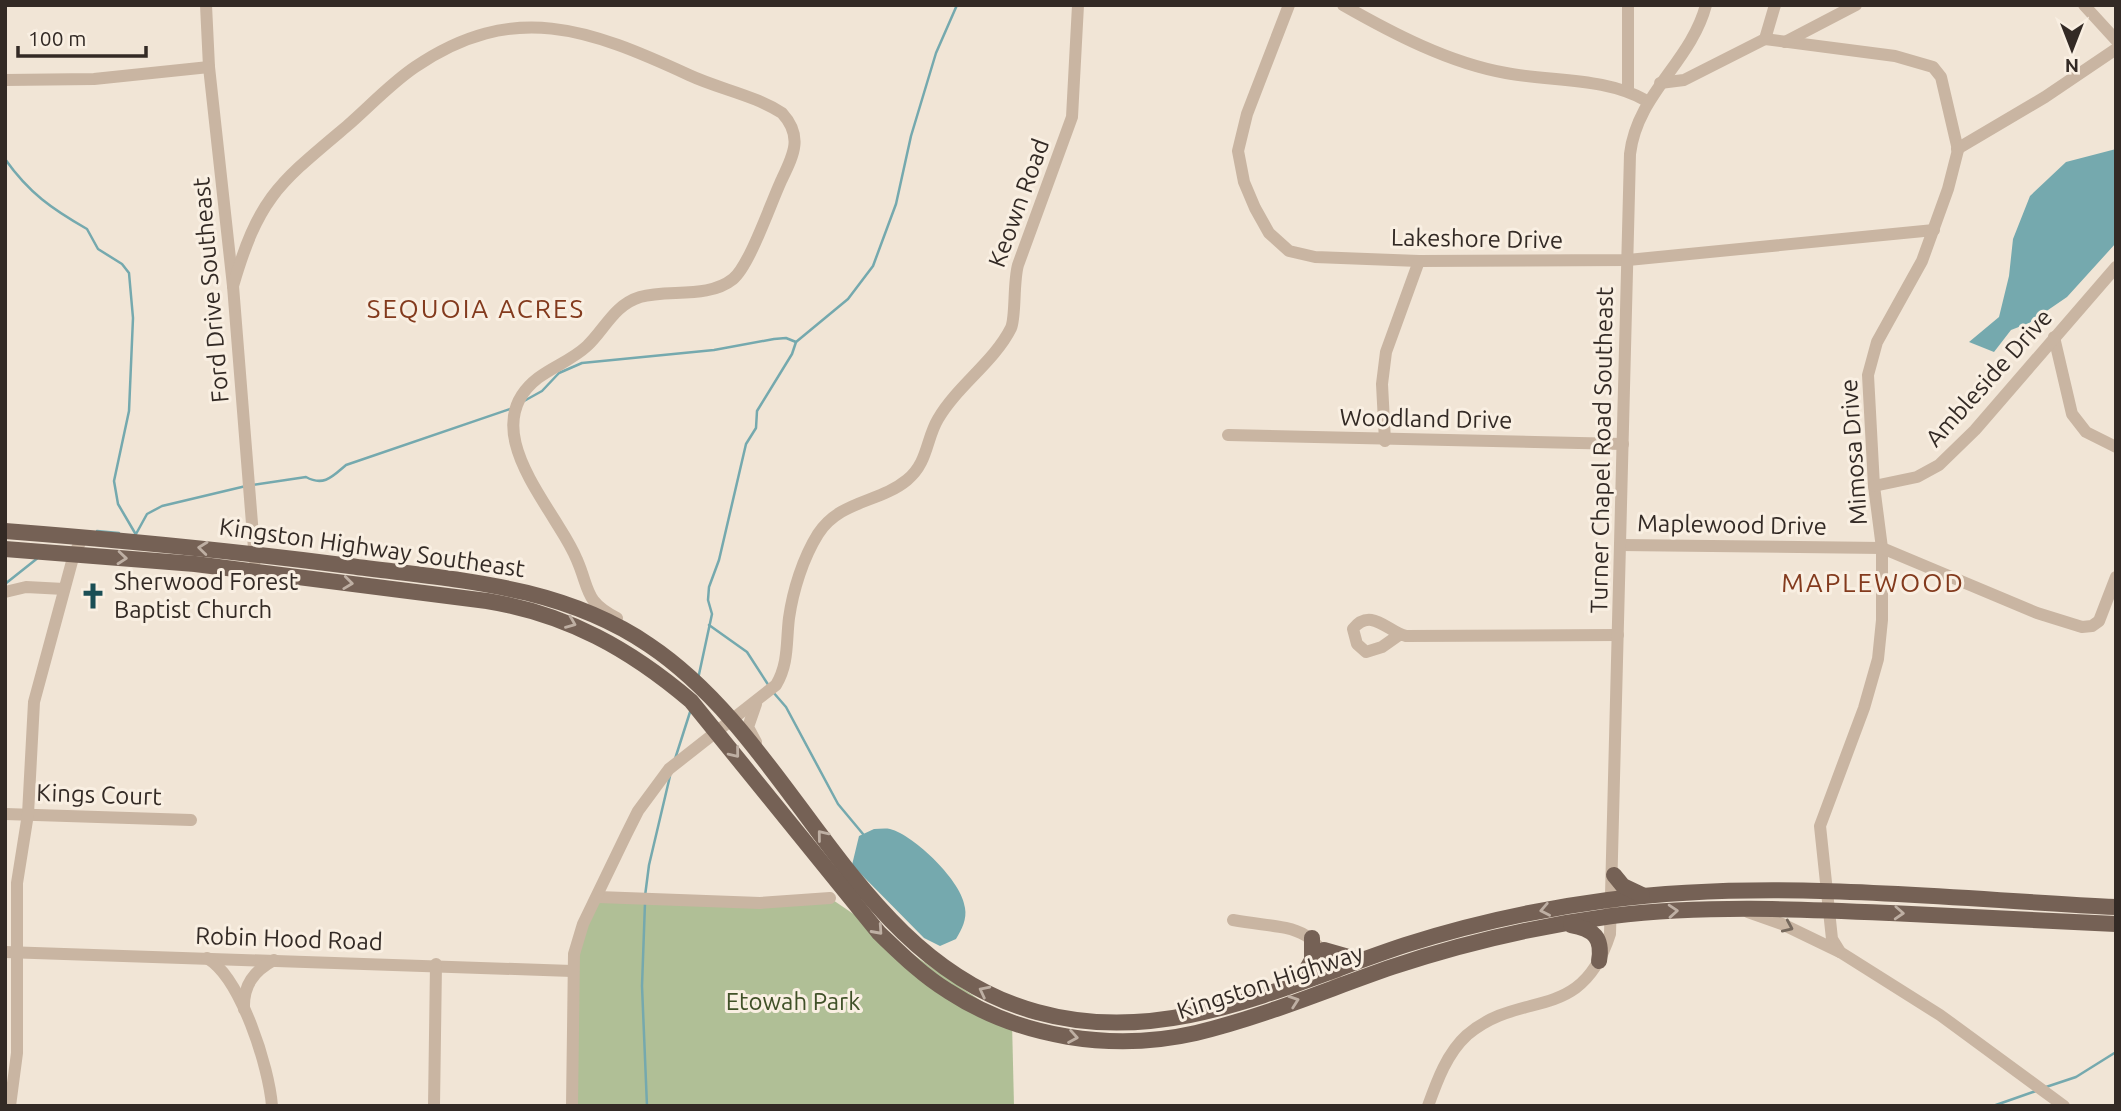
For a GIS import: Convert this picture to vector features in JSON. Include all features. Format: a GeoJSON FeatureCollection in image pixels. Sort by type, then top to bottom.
{"type":"FeatureCollection","features":[{"type":"Feature","properties":{"kind":"main road","name":"Kingston Highway Southeast"},"geometry":{"type":"LineString","coordinates":[[5,531],[255,554],[487,583],[562,601],[610,622],[668,659],[705,692]]}},
{"type":"Feature","properties":{"kind":"main road","name":"Kingston Highway"},"geometry":{"type":"LineString","coordinates":[[5,549],[256,572],[495,602],[561,619],[629,653],[691,701],[899,954],[959,998],[1016,1024],[1098,1041],[1160,1039],[1214,1028],[1336,978],[1468,944],[1613,916],[1734,909],[1830,910],[2116,924]]}},
{"type":"Feature","properties":{"kind":"main road","name":"Kingston Highway"},"geometry":{"type":"LineString","coordinates":[[705,692],[732,722],[874,901],[915,945],[961,979],[1023,1008],[1087,1023],[1145,1024],[1213,1010],[1300,981],[1336,978],[1361,960],[1475,925],[1612,899],[1647,896]]}},
{"type":"Feature","properties":{"kind":"main road"},"geometry":{"type":"LineString","coordinates":[[1614,875],[1623,886],[1647,896],[1722,892],[1828,893],[2116,907]]}},
{"type":"Feature","properties":{"kind":"main road"},"geometry":{"type":"LineString","coordinates":[[1565,924],[1594,932],[1601,947],[1599,961]]}},
{"type":"Feature","properties":{"kind":"main road"},"geometry":{"type":"LineString","coordinates":[[1300,981],[1312,960],[1311,938]]}},
{"type":"Feature","properties":{"kind":"main road"},"geometry":{"type":"LineString","coordinates":[[1324,950],[1361,960]]}},
{"type":"Feature","properties":{"kind":"street","name":"Ford Drive Southeast"},"geometry":{"type":"LineString","coordinates":[[206,5],[209,67],[233,286],[256,572]]}},
{"type":"Feature","properties":{"kind":"street","name":"Keown Road"},"geometry":{"type":"LineString","coordinates":[[572,1106],[572,971],[577,940],[638,811],[669,768],[716,731],[732,722],[776,685],[785,666],[793,598],[807,556],[820,530],[844,509],[892,489],[914,473],[925,457],[938,418],[1012,327],[1013,286],[1018,265],[1072,117],[1078,5]]}},
{"type":"Feature","properties":{"kind":"street","name":"Lakeshore Drive"},"geometry":{"type":"LineString","coordinates":[[1289,5],[1247,114],[1238,151],[1244,182],[1255,208],[1269,233],[1289,251],[1315,257],[1419,261],[1628,260],[1934,230]]}},
{"type":"Feature","properties":{"kind":"street"},"geometry":{"type":"LineString","coordinates":[[1343,5],[1377,25],[1464,61],[1504,73],[1628,90],[1647,101]]}},
{"type":"Feature","properties":{"kind":"street"},"geometry":{"type":"LineString","coordinates":[[1628,5],[1628,90]]}},
{"type":"Feature","properties":{"kind":"street","name":"Turner Chapel Road Southeast"},"geometry":{"type":"LineString","coordinates":[[1428,1106],[1442,1070],[1466,1036],[1490,1021],[1562,997],[1582,984],[1599,961],[1611,934],[1632,143],[1647,101],[1695,37],[1706,5]]}},
{"type":"Feature","properties":{"kind":"street"},"geometry":{"type":"LineString","coordinates":[[1660,83],[1684,80],[1765,39],[1775,5]]}},
{"type":"Feature","properties":{"kind":"street"},"geometry":{"type":"LineString","coordinates":[[1784,43],[1856,5]]}},
{"type":"Feature","properties":{"kind":"street"},"geometry":{"type":"LineString","coordinates":[[2084,5],[2116,40]]}},
{"type":"Feature","properties":{"kind":"street"},"geometry":{"type":"LineString","coordinates":[[233,286],[252,227],[282,181],[413,68],[476,34],[547,26],[587,33],[782,113],[794,129],[795,149],[750,252],[735,277],[712,288],[649,295],[620,307],[586,347],[539,378],[519,401],[513,420],[514,445],[529,478],[568,542],[584,585],[597,607],[631,625],[668,659]]}},
{"type":"Feature","properties":{"kind":"street","name":"Mimosa Drive"},"geometry":{"type":"LineString","coordinates":[[1765,39],[1895,56],[1933,66],[1941,77],[1957,149],[1934,230],[1922,261],[1873,351],[1868,375],[1874,486],[1882,548],[1882,620],[1878,659],[1864,708],[1819,826],[1832,939],[1840,952]]}},
{"type":"Feature","properties":{"kind":"street"},"geometry":{"type":"LineString","coordinates":[[1957,149],[2045,97],[2116,49]]}},
{"type":"Feature","properties":{"kind":"street"},"geometry":{"type":"LineString","coordinates":[[5,80],[67,81],[209,67]]}},
{"type":"Feature","properties":{"kind":"street"},"geometry":{"type":"LineString","coordinates":[[1385,441],[1382,384],[1386,352],[1419,261]]}},
{"type":"Feature","properties":{"kind":"street","name":"Ambleside Drive"},"geometry":{"type":"LineString","coordinates":[[1874,486],[1917,477],[1939,465],[1975,430],[2116,267]]}},
{"type":"Feature","properties":{"kind":"street"},"geometry":{"type":"LineString","coordinates":[[2054,337],[2072,414],[2086,432],[2116,447]]}},
{"type":"Feature","properties":{"kind":"street","name":"Woodland Drive"},"geometry":{"type":"LineString","coordinates":[[1228,435],[1385,441],[1623,444]]}},
{"type":"Feature","properties":{"kind":"street"},"geometry":{"type":"LineString","coordinates":[[252,524],[262,543],[272,550],[310,555],[356,567]]}},
{"type":"Feature","properties":{"kind":"street"},"geometry":{"type":"LineString","coordinates":[[10,1106],[17,1053],[10,952],[28,814],[34,702],[74,554],[83,537]]}},
{"type":"Feature","properties":{"kind":"street","name":"Maplewood Drive"},"geometry":{"type":"LineString","coordinates":[[1620,545],[1882,548],[2037,613],[2081,627],[2092,626],[2099,621],[2116,577]]}},
{"type":"Feature","properties":{"kind":"street"},"geometry":{"type":"LineString","coordinates":[[562,601],[577,600],[582,596],[584,585]]}},
{"type":"Feature","properties":{"kind":"street"},"geometry":{"type":"LineString","coordinates":[[5,592],[26,587],[64,589]]}},
{"type":"Feature","properties":{"kind":"street"},"geometry":{"type":"LineString","coordinates":[[1399,635],[1618,635]]}},
{"type":"Feature","properties":{"kind":"street"},"geometry":{"type":"LineString","coordinates":[[757,702],[748,722],[750,732],[772,761],[796,804]]}},
{"type":"Feature","properties":{"kind":"street","name":"Kings Court"},"geometry":{"type":"LineString","coordinates":[[5,814],[191,820]]}},
{"type":"Feature","properties":{"kind":"street"},"geometry":{"type":"LineString","coordinates":[[598,897],[760,903],[830,898]]}},
{"type":"Feature","properties":{"kind":"street"},"geometry":{"type":"LineString","coordinates":[[1734,909],[1783,924],[1840,952],[1940,1015],[2064,1106]]}},
{"type":"Feature","properties":{"kind":"street"},"geometry":{"type":"LineString","coordinates":[[1233,920],[1290,929],[1311,938],[1324,950],[1336,978]]}},
{"type":"Feature","properties":{"kind":"street","name":"Robin Hood Road"},"geometry":{"type":"LineString","coordinates":[[10,952],[436,964],[572,971]]}},
{"type":"Feature","properties":{"kind":"street"},"geometry":{"type":"LineString","coordinates":[[207,958],[226,975],[244,1014],[263,1061],[272,1106]]}},
{"type":"Feature","properties":{"kind":"street"},"geometry":{"type":"LineString","coordinates":[[244,1014],[243,996],[250,979],[275,960]]}},
{"type":"Feature","properties":{"kind":"street"},"geometry":{"type":"LineString","coordinates":[[434,1106],[436,964]]}},
{"type":"Feature","properties":{"kind":"green space","name":"Etowah Park"},"geometry":{"type":"Polygon","coordinates":[[[598,897],[830,898],[1012,1022],[1014,1106],[572,1106],[572,971],[598,897]]]}},
{"type":"Feature","properties":{"kind":"water"},"geometry":{"type":"Polygon","coordinates":[[[2116,149],[2116,243],[2067,297],[2029,323],[2011,330],[1994,352],[1969,342],[1999,317],[2009,276],[2013,239],[2030,196],[2066,162],[2116,149]]]}},
{"type":"Feature","properties":{"kind":"water"},"geometry":{"type":"Polygon","coordinates":[[[874,829],[890,829],[912,840],[947,873],[962,897],[965,908],[964,924],[956,939],[940,946],[924,938],[852,865],[859,836],[874,829]]]}},
{"type":"Feature","properties":{"kind":"waterway"},"geometry":{"type":"LineString","coordinates":[[698,679],[712,614],[708,600],[709,587],[719,560],[746,444],[756,428],[757,411],[792,354],[796,342],[848,299],[873,266],[896,204],[911,136],[936,53],[957,5]]}},
{"type":"Feature","properties":{"kind":"waterway"},"geometry":{"type":"LineString","coordinates":[[5,159],[32,191],[87,229],[98,249],[122,264],[129,273],[133,318],[129,411],[114,481],[118,504],[135,533]]}},
{"type":"Feature","properties":{"kind":"waterway"},"geometry":{"type":"LineString","coordinates":[[524,401],[542,391],[559,373],[582,363],[714,350],[774,339],[786,338],[796,342]]}},
{"type":"Feature","properties":{"kind":"waterway"},"geometry":{"type":"LineString","coordinates":[[253,485],[306,477],[323,480],[346,465],[513,408]]}},
{"type":"Feature","properties":{"kind":"waterway"},"geometry":{"type":"LineString","coordinates":[[136,534],[147,514],[162,506],[246,486]]}},
{"type":"Feature","properties":{"kind":"waterway"},"geometry":{"type":"LineString","coordinates":[[97,531],[119,533]]}},
{"type":"Feature","properties":{"kind":"waterway"},"geometry":{"type":"LineString","coordinates":[[5,584],[39,557]]}},
{"type":"Feature","properties":{"kind":"waterway"},"geometry":{"type":"LineString","coordinates":[[709,625],[747,652],[769,686]]}},
{"type":"Feature","properties":{"kind":"waterway"},"geometry":{"type":"LineString","coordinates":[[773,692],[786,707],[838,804],[863,834]]}},
{"type":"Feature","properties":{"kind":"waterway"},"geometry":{"type":"LineString","coordinates":[[675,759],[691,709]]}},
{"type":"Feature","properties":{"kind":"waterway"},"geometry":{"type":"LineString","coordinates":[[645,896],[649,865],[670,776]]}},
{"type":"Feature","properties":{"kind":"waterway"},"geometry":{"type":"LineString","coordinates":[[645,903],[642,986],[647,1106]]}},
{"type":"Feature","properties":{"kind":"waterway"},"geometry":{"type":"LineString","coordinates":[[2046,1087],[2076,1077],[2116,1052]]}},
{"type":"Feature","properties":{"kind":"waterway"},"geometry":{"type":"LineString","coordinates":[[1993,1106],[2036,1091]]}},
{"type":"Feature","properties":{"kind":"place","name":"Sherwood Forest Baptist Church"},"geometry":{"type":"Point","coordinates":[93,596]}},
{"type":"Feature","properties":{"kind":"district","name":"SEQUOIA ACRES"},"geometry":{"type":"Point","coordinates":[476,309]}},
{"type":"Feature","properties":{"kind":"district","name":"MAPLEWOOD"},"geometry":{"type":"Point","coordinates":[1873,583]}}]}
